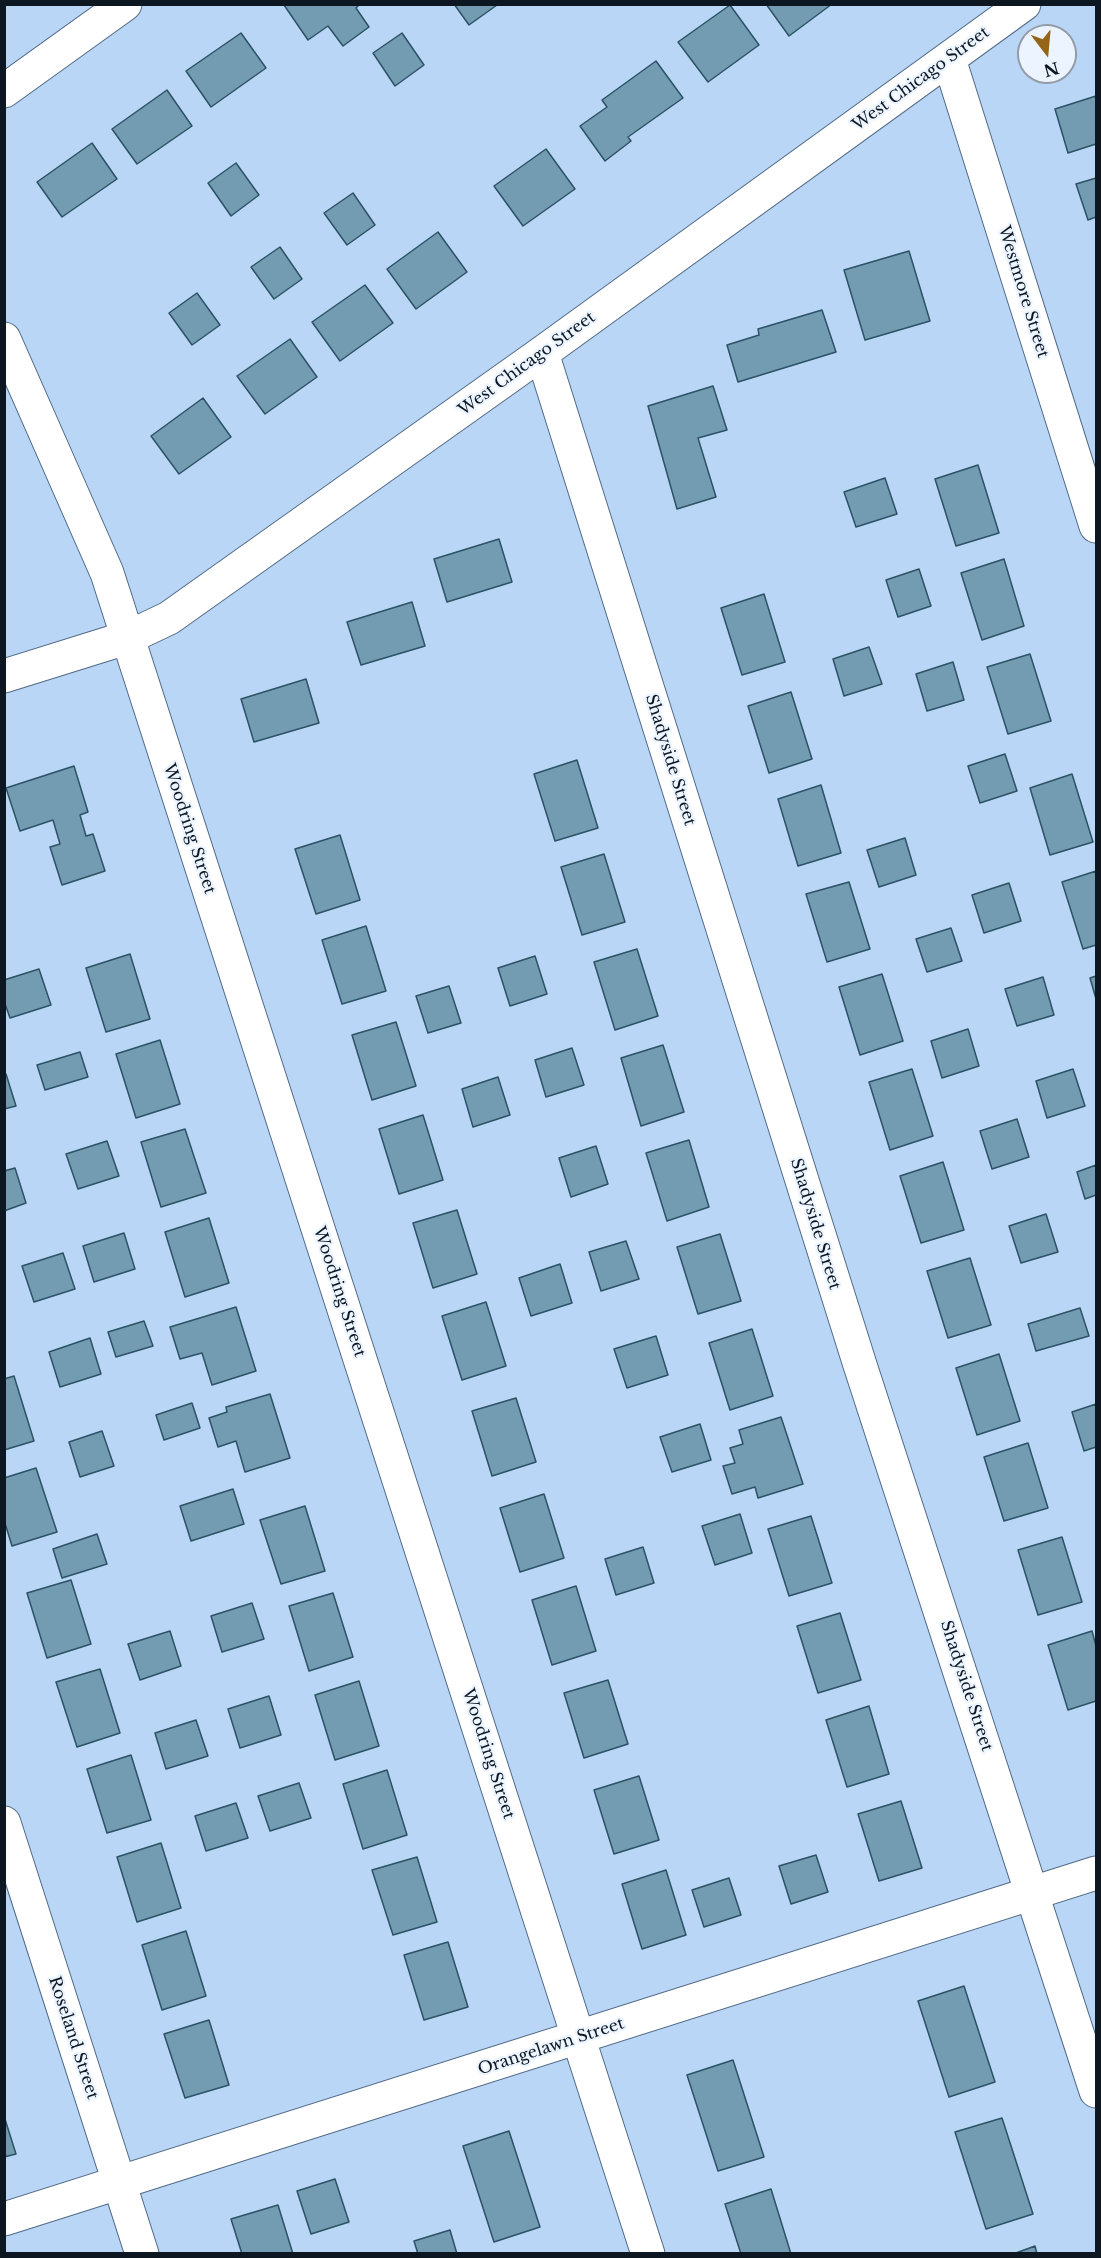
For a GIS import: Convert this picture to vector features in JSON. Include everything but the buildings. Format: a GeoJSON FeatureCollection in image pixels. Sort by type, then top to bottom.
{"type":"FeatureCollection","features":[{"type":"Feature","properties":{"kind":"street"},"geometry":{"type":"LineString","coordinates":[[4,91],[125,4]]}},
{"type":"Feature","properties":{"kind":"street","name":"West Chicago Street"},"geometry":{"type":"LineString","coordinates":[[4,676],[129,637],[169,618],[542,353],[1024,4]]}},
{"type":"Feature","properties":{"kind":"street","name":"Westmore Street"},"geometry":{"type":"LineString","coordinates":[[949,59],[1096,526]]}},
{"type":"Feature","properties":{"kind":"street","name":"Woodring Street"},"geometry":{"type":"LineString","coordinates":[[4,339],[107,573],[129,637],[648,2253]]}},
{"type":"Feature","properties":{"kind":"street","name":"Shadyside Street"},"geometry":{"type":"LineString","coordinates":[[542,353],[860,1365],[1034,1894],[1096,2091]]}},
{"type":"Feature","properties":{"kind":"street","name":"Roseland Street"},"geometry":{"type":"LineString","coordinates":[[4,1823],[142,2253]]}},
{"type":"Feature","properties":{"kind":"street","name":"Orangelawn Street"},"geometry":{"type":"LineString","coordinates":[[4,2219],[579,2039],[1096,1873]]}}]}
